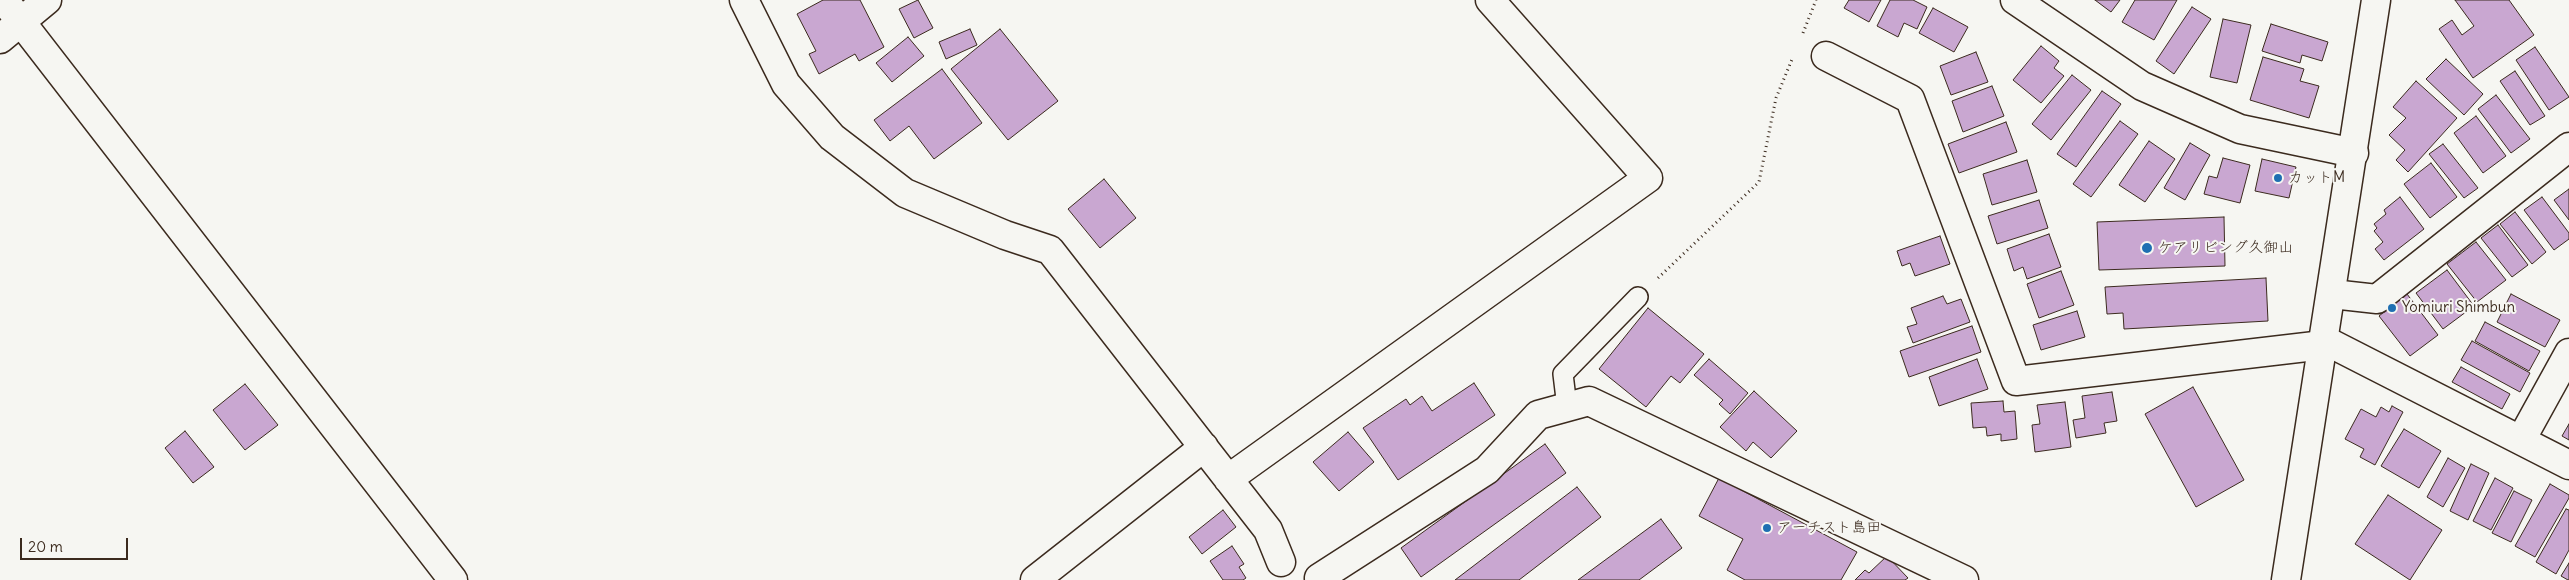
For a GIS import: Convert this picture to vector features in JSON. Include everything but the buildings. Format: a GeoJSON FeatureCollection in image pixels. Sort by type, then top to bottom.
{"type":"FeatureCollection","features":[{"type":"Feature","properties":{"kind":"street"},"geometry":{"type":"LineString","coordinates":[[4,0],[453,580]]}},
{"type":"Feature","properties":{"kind":"street"},"geometry":{"type":"LineString","coordinates":[[0,39],[48,0]]}},
{"type":"Feature","properties":{"kind":"street"},"geometry":{"type":"LineString","coordinates":[[744,0],[786,84],[832,137],[905,193],[1005,235],[1050,250],[1268,530],[1274,571],[1298,567],[1320,579],[1487,470],[1538,415],[1589,401],[1964,580]]}},
{"type":"Feature","properties":{"kind":"street"},"geometry":{"type":"LineString","coordinates":[[1228,479],[1648,178],[1490,0]]}},
{"type":"Feature","properties":{"kind":"street"},"geometry":{"type":"LineString","coordinates":[[2015,0],[2142,86],[2240,129],[2354,154]]}},
{"type":"Feature","properties":{"kind":"street"},"geometry":{"type":"LineString","coordinates":[[2286,580],[2354,154],[2376,0]]}},
{"type":"Feature","properties":{"kind":"street"},"geometry":{"type":"LineString","coordinates":[[1826,56],[1910,99],[2016,381],[2332,344],[2569,465]]}},
{"type":"Feature","properties":{"kind":"street"},"geometry":{"type":"LineString","coordinates":[[2332,294],[2377,299],[2569,147]]}},
{"type":"Feature","properties":{"kind":"street"},"geometry":{"type":"LineString","coordinates":[[2521,440],[2569,353]]}},
{"type":"Feature","properties":{"kind":"street"},"geometry":{"type":"LineString","coordinates":[[1035,580],[1204,448]]}},
{"type":"Feature","properties":{"kind":"lane"},"geometry":{"type":"LineString","coordinates":[[1567,407],[1563,374],[1638,297]]}},
{"type":"Feature","properties":{"kind":"path"},"geometry":{"type":"LineString","coordinates":[[1801,36],[1816,0]]}},
{"type":"Feature","properties":{"kind":"path"},"geometry":{"type":"LineString","coordinates":[[1638,297],[1759,182],[1776,98],[1794,54]]}},
{"type":"Feature","properties":{"kind":"place","name":"カットM"},"geometry":{"type":"Point","coordinates":[2278,178]}},
{"type":"Feature","properties":{"kind":"place","name":"ケアリビング久御山"},"geometry":{"type":"Point","coordinates":[2147,248]}},
{"type":"Feature","properties":{"kind":"place","name":"Yomiuri Shimbun"},"geometry":{"type":"Point","coordinates":[2392,308]}},
{"type":"Feature","properties":{"kind":"place","name":"アーチスト島田"},"geometry":{"type":"Point","coordinates":[1767,528]}}]}
